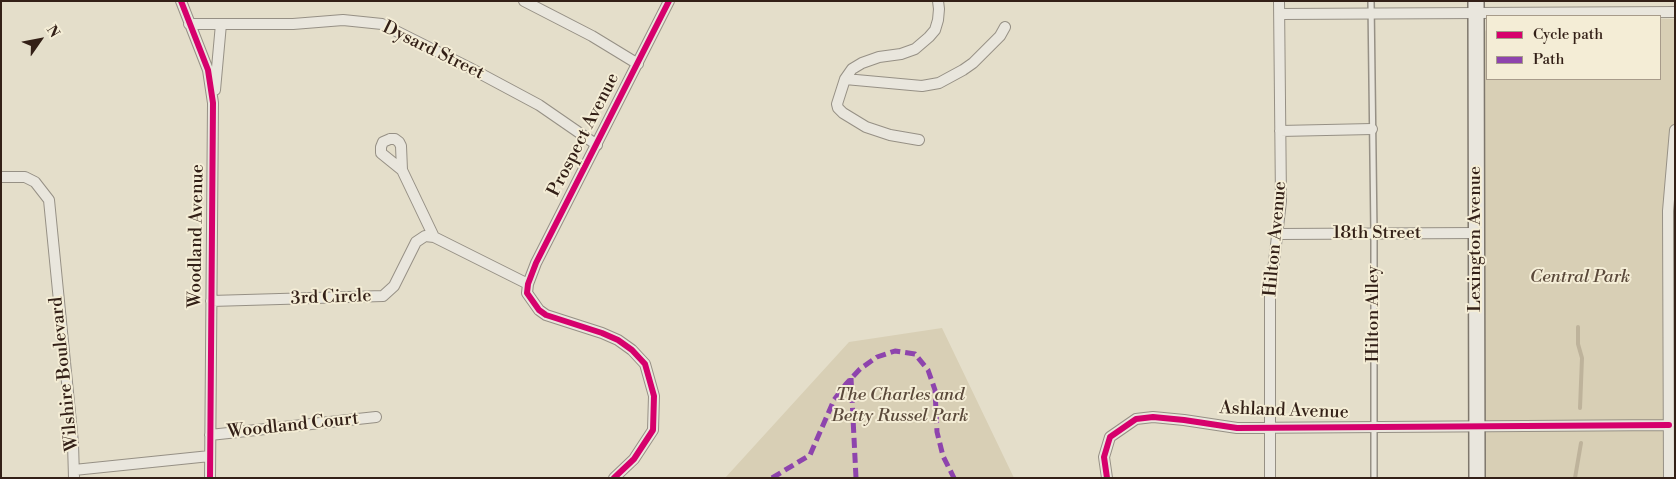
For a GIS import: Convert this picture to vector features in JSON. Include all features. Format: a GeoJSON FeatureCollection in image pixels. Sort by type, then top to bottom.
{"type":"FeatureCollection","features":[{"type":"Feature","properties":{"kind":"street","name":"Woodland Avenue"},"geometry":{"type":"LineString","coordinates":[[181,1],[208,70],[214,103],[210,478]]}},
{"type":"Feature","properties":{"kind":"street"},"geometry":{"type":"LineString","coordinates":[[524,1],[592,36],[638,64]]}},
{"type":"Feature","properties":{"kind":"street","name":"Prospect Avenue"},"geometry":{"type":"LineString","coordinates":[[528,284],[536,263],[669,1]]}},
{"type":"Feature","properties":{"kind":"street"},"geometry":{"type":"LineString","coordinates":[[919,140],[866,127],[843,114],[837,104],[845,79],[852,70],[862,63],[879,57],[901,54],[915,49],[923,43],[935,30],[939,15],[938,1]]}},
{"type":"Feature","properties":{"kind":"street","name":"Hilton Avenue"},"geometry":{"type":"LineString","coordinates":[[1270,478],[1270,297],[1281,202],[1280,1]]}},
{"type":"Feature","properties":{"kind":"street"},"geometry":{"type":"LineString","coordinates":[[1280,14],[1371,13],[1476,7],[1675,12]]}},
{"type":"Feature","properties":{"kind":"street","name":"Lexington Avenue"},"geometry":{"type":"LineString","coordinates":[[1476,7],[1477,478]]}},
{"type":"Feature","properties":{"kind":"street","name":"Dysard Street"},"geometry":{"type":"LineString","coordinates":[[190,24],[293,24],[343,20],[382,24],[539,105],[597,144]]}},
{"type":"Feature","properties":{"kind":"street"},"geometry":{"type":"LineString","coordinates":[[214,103],[221,24]]}},
{"type":"Feature","properties":{"kind":"street"},"geometry":{"type":"LineString","coordinates":[[845,79],[922,86],[939,83],[973,63],[1000,36],[1005,27]]}},
{"type":"Feature","properties":{"kind":"street"},"geometry":{"type":"LineString","coordinates":[[1280,131],[1372,129]]}},
{"type":"Feature","properties":{"kind":"street"},"geometry":{"type":"LineString","coordinates":[[1669,478],[1668,211],[1675,130]]}},
{"type":"Feature","properties":{"kind":"street"},"geometry":{"type":"LineString","coordinates":[[402,170],[434,237],[528,284],[527,293],[539,310],[546,315],[602,332],[632,350],[645,364],[654,396],[653,430],[634,459],[614,478]]}},
{"type":"Feature","properties":{"kind":"street","name":"Wilshire Boulevard"},"geometry":{"type":"LineString","coordinates":[[1,177],[25,177],[35,182],[48,200],[73,443],[74,474],[210,456]]}},
{"type":"Feature","properties":{"kind":"street","name":"18th Street"},"geometry":{"type":"LineString","coordinates":[[1278,234],[1476,233]]}},
{"type":"Feature","properties":{"kind":"street","name":"3rd Circle"},"geometry":{"type":"LineString","coordinates":[[211,301],[383,296],[394,286],[416,242],[425,236],[434,237]]}},
{"type":"Feature","properties":{"kind":"street","name":"Woodland Court"},"geometry":{"type":"LineString","coordinates":[[210,435],[376,417]]}},
{"type":"Feature","properties":{"kind":"street","name":"Ashland Avenue"},"geometry":{"type":"LineString","coordinates":[[1107,478],[1104,457],[1110,436],[1136,419],[1153,417],[1237,428],[1669,425]]}},
{"type":"Feature","properties":{"kind":"lane","name":"Hilton Alley"},"geometry":{"type":"LineString","coordinates":[[1371,1],[1374,234],[1374,478]]}},
{"type":"Feature","properties":{"kind":"green space","name":"Central Park"},"geometry":{"type":"Polygon","coordinates":[[[1661,19],[1675,19],[1675,478],[1485,478],[1484,34],[1486,29],[1486,80],[1661,80],[1661,19]]]}},
{"type":"Feature","properties":{"kind":"green space","name":"The Charles and Betty Russel Park"},"geometry":{"type":"Polygon","coordinates":[[[942,328],[1014,478],[725,478],[849,342],[942,328]]]}},
{"type":"Feature","properties":{"kind":"waterway"},"geometry":{"type":"LineString","coordinates":[[1578,327],[1578,344],[1582,358],[1580,408]]}},
{"type":"Feature","properties":{"kind":"waterway"},"geometry":{"type":"LineString","coordinates":[[1575,478],[1581,443]]}},
{"type":"Feature","properties":{"kind":"marked path"},"geometry":{"type":"LineString","coordinates":[[772,478],[810,455],[834,400],[860,369],[877,357],[895,351],[915,354],[928,370],[935,390],[937,432],[943,456],[954,478]]}},
{"type":"Feature","properties":{"kind":"marked path"},"geometry":{"type":"LineString","coordinates":[[851,378],[856,478]]}},
{"type":"Feature","properties":{"kind":"cycle path"},"geometry":{"type":"LineString","coordinates":[[181,1],[208,70],[213,103],[210,478]]}},
{"type":"Feature","properties":{"kind":"cycle path"},"geometry":{"type":"LineString","coordinates":[[614,478],[634,459],[653,430],[654,396],[645,364],[632,350],[618,340],[546,315],[539,310],[527,293],[528,284],[536,263],[669,1]]}},
{"type":"Feature","properties":{"kind":"cycle path"},"geometry":{"type":"LineString","coordinates":[[1107,478],[1104,457],[1110,437],[1136,419],[1153,417],[1237,428],[1669,425]]}}]}
